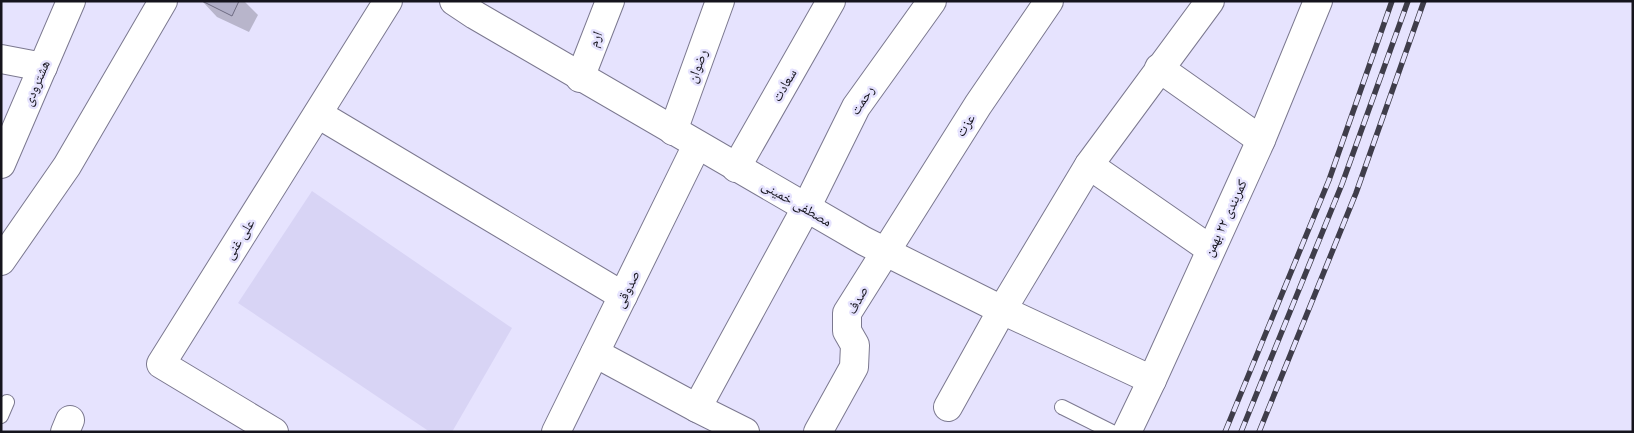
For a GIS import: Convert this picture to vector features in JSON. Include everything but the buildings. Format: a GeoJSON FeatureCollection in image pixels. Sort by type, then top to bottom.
{"type":"FeatureCollection","features":[{"type":"Feature","properties":{"kind":"street","name":"هشترودی"},"geometry":{"type":"LineString","coordinates":[[1,164],[71,1]]}},
{"type":"Feature","properties":{"kind":"street"},"geometry":{"type":"LineString","coordinates":[[1,260],[67,166],[163,1]]}},
{"type":"Feature","properties":{"kind":"street","name":"علی غنی"},"geometry":{"type":"LineString","coordinates":[[274,432],[161,364],[388,1]]}},
{"type":"Feature","properties":{"kind":"street","name":"مصطفی خمینی"},"geometry":{"type":"LineString","coordinates":[[454,1],[580,78],[864,242],[1002,310],[1152,380]]}},
{"type":"Feature","properties":{"kind":"street","name":"ارم"},"geometry":{"type":"LineString","coordinates":[[580,78],[610,1]]}},
{"type":"Feature","properties":{"kind":"street","name":"رضوان"},"geometry":{"type":"LineString","coordinates":[[673,132],[720,1]]}},
{"type":"Feature","properties":{"kind":"street","name":"سعادت"},"geometry":{"type":"LineString","coordinates":[[736,168],[831,1]]}},
{"type":"Feature","properties":{"kind":"street","name":"رحمت"},"geometry":{"type":"LineString","coordinates":[[697,408],[806,208],[856,107],[932,1]]}},
{"type":"Feature","properties":{"kind":"street","name":"عزت"},"geometry":{"type":"LineString","coordinates":[[885,251],[978,104],[1049,1]]}},
{"type":"Feature","properties":{"kind":"street"},"geometry":{"type":"LineString","coordinates":[[948,407],[1002,310],[1089,165],[1210,1]]}},
{"type":"Feature","properties":{"kind":"street","name":"کمربندی ۲۲ بهمن"},"geometry":{"type":"LineString","coordinates":[[1127,432],[1261,140],[1318,1]]}},
{"type":"Feature","properties":{"kind":"street"},"geometry":{"type":"LineString","coordinates":[[1,59],[43,67]]}},
{"type":"Feature","properties":{"kind":"street"},"geometry":{"type":"LineString","coordinates":[[1160,68],[1261,140]]}},
{"type":"Feature","properties":{"kind":"street"},"geometry":{"type":"LineString","coordinates":[[318,114],[623,296]]}},
{"type":"Feature","properties":{"kind":"street","name":"صدوقی"},"geometry":{"type":"LineString","coordinates":[[556,432],[697,145]]}},
{"type":"Feature","properties":{"kind":"street"},"geometry":{"type":"LineString","coordinates":[[1089,165],[1210,249]]}},
{"type":"Feature","properties":{"kind":"street","name":"صدف"},"geometry":{"type":"LineString","coordinates":[[818,432],[854,367],[855,345],[847,331],[847,313],[885,251]]}},
{"type":"Feature","properties":{"kind":"street"},"geometry":{"type":"LineString","coordinates":[[595,353],[745,432]]}},
{"type":"Feature","properties":{"kind":"lane"},"geometry":{"type":"LineString","coordinates":[[1,416],[7,402]]}},
{"type":"Feature","properties":{"kind":"lane"},"geometry":{"type":"LineString","coordinates":[[1062,407],[1112,432]]}},
{"type":"Feature","properties":{"kind":"shaded area"},"geometry":{"type":"Polygon","coordinates":[[[312,191],[512,328],[452,432],[430,432],[238,303],[312,191]]]}},
{"type":"Feature","properties":{"kind":"railway"},"geometry":{"type":"LineString","coordinates":[[1225,432],[1329,180],[1392,1]]}},
{"type":"Feature","properties":{"kind":"railway"},"geometry":{"type":"LineString","coordinates":[[1241,432],[1342,184],[1408,1]]}},
{"type":"Feature","properties":{"kind":"railway"},"geometry":{"type":"LineString","coordinates":[[1259,432],[1356,193],[1424,1]]}}]}
